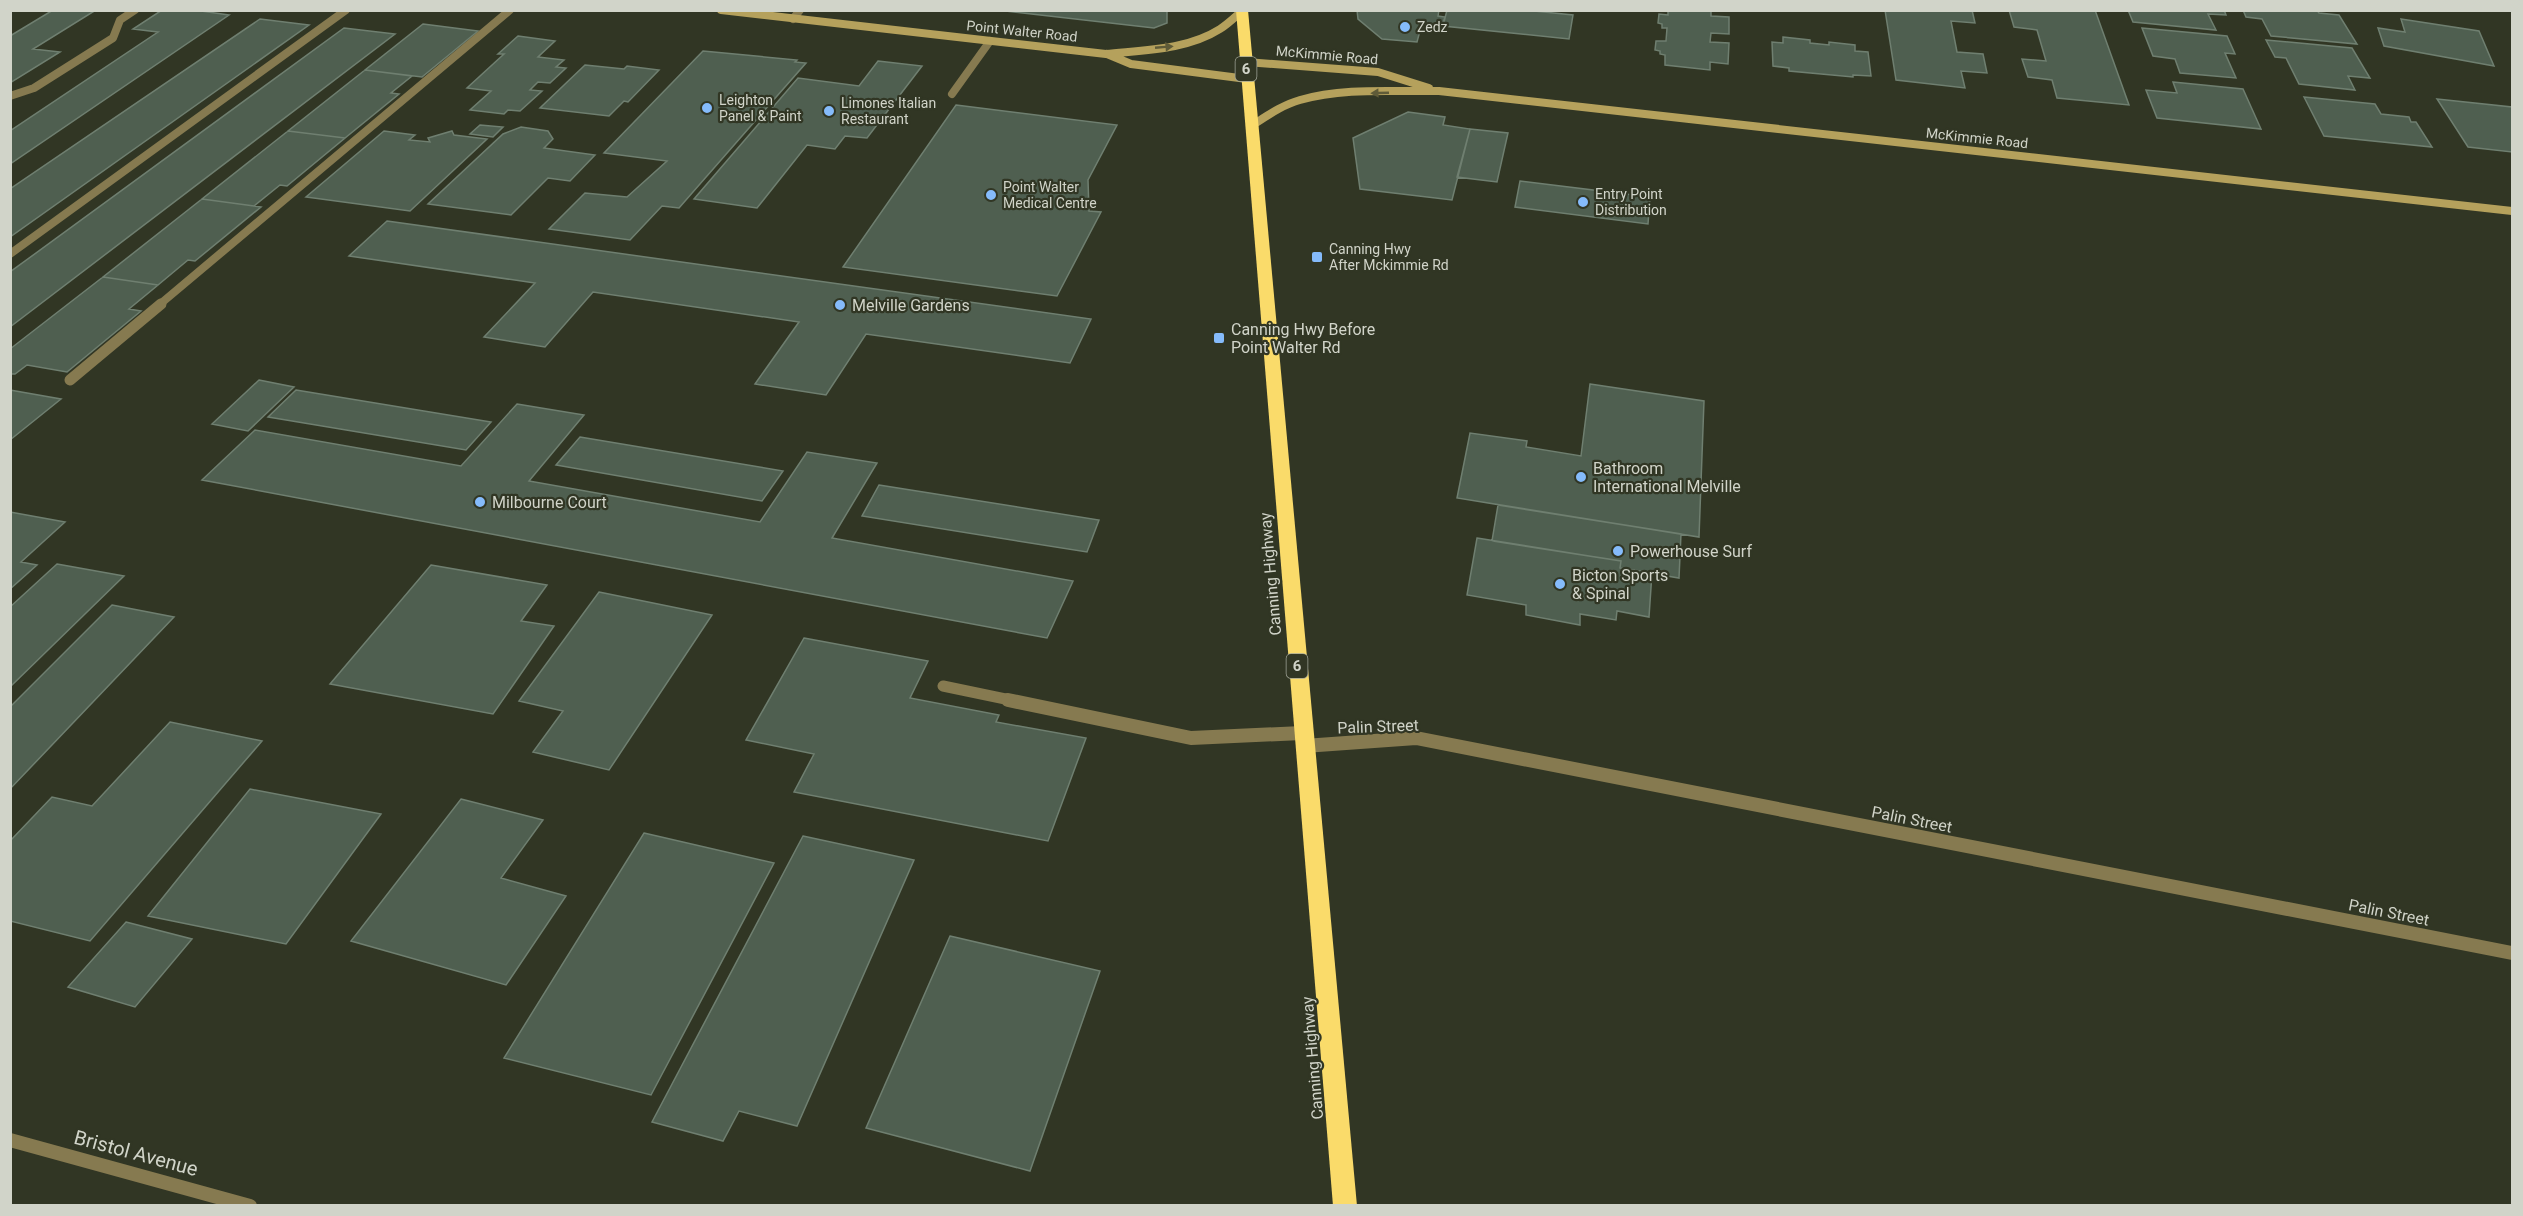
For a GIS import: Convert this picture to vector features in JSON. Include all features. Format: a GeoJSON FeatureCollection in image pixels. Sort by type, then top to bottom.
{"type":"FeatureCollection","features":[{"type":"Feature","properties":{"kind":"highway","name":"Canning Highway"},"geometry":{"type":"LineString","coordinates":[[1242,11],[1303,740],[1345,1206]]}},
{"type":"Feature","properties":{"kind":"main road","name":"Point Walter Road"},"geometry":{"type":"LineString","coordinates":[[721,10],[1106,54],[1170,47],[1197,40],[1220,29],[1242,11]]}},
{"type":"Feature","properties":{"kind":"main road","name":"Point Walter Road"},"geometry":{"type":"LineString","coordinates":[[1106,54],[1131,64],[1247,80]]}},
{"type":"Feature","properties":{"kind":"main road","name":"McKimmie Road"},"geometry":{"type":"LineString","coordinates":[[1246,62],[1378,72],[1439,91]]}},
{"type":"Feature","properties":{"kind":"main road","name":"McKimmie Road"},"geometry":{"type":"LineString","coordinates":[[1251,126],[1277,109],[1301,99],[1325,95],[1439,91],[2512,211]]}},
{"type":"Feature","properties":{"kind":"street"},"geometry":{"type":"LineString","coordinates":[[10,96],[34,88],[113,38],[120,20],[135,10]]}},
{"type":"Feature","properties":{"kind":"street"},"geometry":{"type":"LineString","coordinates":[[10,254],[346,10]]}},
{"type":"Feature","properties":{"kind":"street"},"geometry":{"type":"LineString","coordinates":[[70,380],[510,10]]}},
{"type":"Feature","properties":{"kind":"street"},"geometry":{"type":"LineString","coordinates":[[792,18],[800,10]]}},
{"type":"Feature","properties":{"kind":"street"},"geometry":{"type":"LineString","coordinates":[[952,94],[990,41]]}},
{"type":"Feature","properties":{"kind":"street","name":"Palin Street"},"geometry":{"type":"LineString","coordinates":[[943,686],[1191,738],[1303,740],[1416,738],[2512,953]]}},
{"type":"Feature","properties":{"kind":"street","name":"Bristol Avenue"},"geometry":{"type":"LineString","coordinates":[[10,1140],[250,1206]]}},
{"type":"Feature","properties":{"kind":"building"},"geometry":{"type":"Polygon","coordinates":[[[53,10],[96,10],[33,49],[60,52],[10,83],[10,36],[53,10]]]}},
{"type":"Feature","properties":{"kind":"building"},"geometry":{"type":"Polygon","coordinates":[[[162,10],[194,10],[229,15],[10,164],[10,131],[158,32],[133,29],[162,10]]]}},
{"type":"Feature","properties":{"kind":"building"},"geometry":{"type":"Polygon","coordinates":[[[997,10],[1167,10],[1167,23],[1154,28],[997,10]]]}},
{"type":"Feature","properties":{"kind":"building","name":"Zedz"},"geometry":{"type":"Polygon","coordinates":[[[1357,10],[1439,10],[1438,16],[1445,17],[1441,29],[1421,27],[1417,42],[1382,39],[1358,19],[1357,10]]]}},
{"type":"Feature","properties":{"kind":"building"},"geometry":{"type":"Polygon","coordinates":[[[1447,10],[1523,10],[1573,15],[1569,39],[1443,26],[1447,10]]]}},
{"type":"Feature","properties":{"kind":"building"},"geometry":{"type":"Polygon","coordinates":[[[1668,10],[1711,10],[1711,16],[1729,17],[1729,34],[1711,33],[1710,42],[1729,43],[1728,64],[1710,62],[1710,70],[1665,65],[1665,55],[1655,50],[1656,41],[1666,41],[1667,28],[1662,28],[1662,24],[1658,23],[1659,14],[1668,15],[1668,10]]]}},
{"type":"Feature","properties":{"kind":"building"},"geometry":{"type":"Polygon","coordinates":[[[1885,10],[1972,10],[1975,23],[1951,21],[1957,52],[1983,54],[1987,73],[1961,71],[1965,88],[1896,80],[1885,10]]]}},
{"type":"Feature","properties":{"kind":"building"},"geometry":{"type":"Polygon","coordinates":[[[2009,10],[2095,10],[2129,105],[2057,98],[2052,80],[2028,77],[2022,59],[2046,61],[2037,30],[2014,27],[2009,10]]]}},
{"type":"Feature","properties":{"kind":"building"},"geometry":{"type":"Polygon","coordinates":[[[2128,10],[2224,10],[2226,15],[2208,14],[2216,30],[2133,22],[2128,10]]]}},
{"type":"Feature","properties":{"kind":"building"},"geometry":{"type":"Polygon","coordinates":[[[2243,10],[2317,10],[2319,13],[2339,15],[2357,44],[2271,36],[2262,19],[2246,17],[2243,10]]]}},
{"type":"Feature","properties":{"kind":"building"},"geometry":{"type":"Polygon","coordinates":[[[260,19],[309,25],[10,237],[10,189],[260,19]]]}},
{"type":"Feature","properties":{"kind":"building"},"geometry":{"type":"Polygon","coordinates":[[[2401,19],[2479,31],[2494,66],[2384,46],[2378,28],[2405,32],[2401,19]]]}},
{"type":"Feature","properties":{"kind":"building"},"geometry":{"type":"Polygon","coordinates":[[[423,24],[478,31],[422,77],[365,70],[423,24]]]}},
{"type":"Feature","properties":{"kind":"building"},"geometry":{"type":"Polygon","coordinates":[[[344,28],[395,34],[10,327],[10,272],[344,28]]]}},
{"type":"Feature","properties":{"kind":"building"},"geometry":{"type":"Polygon","coordinates":[[[2142,28],[2227,36],[2235,54],[2225,53],[2236,78],[2180,73],[2175,59],[2153,56],[2142,28]]]}},
{"type":"Feature","properties":{"kind":"building"},"geometry":{"type":"Polygon","coordinates":[[[518,36],[555,41],[538,57],[564,60],[556,67],[566,68],[550,83],[538,82],[530,90],[542,91],[520,111],[508,110],[504,114],[470,110],[491,91],[467,88],[504,54],[498,54],[518,36]]]}},
{"type":"Feature","properties":{"kind":"building"},"geometry":{"type":"Polygon","coordinates":[[[1783,37],[1810,40],[1810,43],[1829,45],[1829,42],[1855,45],[1855,51],[1868,52],[1871,76],[1853,75],[1853,77],[1789,71],[1789,68],[1773,66],[1772,42],[1783,43],[1783,37]]]}},
{"type":"Feature","properties":{"kind":"building"},"geometry":{"type":"Polygon","coordinates":[[[2266,40],[2352,48],[2370,78],[2348,76],[2355,90],[2299,84],[2286,58],[2275,57],[2266,40]]]}},
{"type":"Feature","properties":{"kind":"building","name":"Leighton Panel & Paint"},"geometry":{"type":"Polygon","coordinates":[[[703,51],[797,60],[795,62],[806,63],[679,208],[662,206],[630,240],[549,229],[585,193],[627,197],[667,161],[604,153],[703,51]]]}},
{"type":"Feature","properties":{"kind":"building","name":"Limones Italian Restaurant"},"geometry":{"type":"Polygon","coordinates":[[[878,61],[922,66],[867,138],[845,136],[835,149],[807,145],[757,208],[694,199],[798,78],[859,86],[878,61]]]}},
{"type":"Feature","properties":{"kind":"building"},"geometry":{"type":"Polygon","coordinates":[[[585,65],[624,69],[627,66],[659,70],[628,102],[624,101],[609,116],[540,108],[585,65]]]}},
{"type":"Feature","properties":{"kind":"building"},"geometry":{"type":"Polygon","coordinates":[[[365,70],[412,76],[391,93],[399,94],[345,138],[288,131],[365,70]]]}},
{"type":"Feature","properties":{"kind":"building"},"geometry":{"type":"Polygon","coordinates":[[[2173,82],[2243,89],[2261,129],[2157,118],[2146,90],[2177,93],[2173,82]]]}},
{"type":"Feature","properties":{"kind":"building"},"geometry":{"type":"Polygon","coordinates":[[[2304,97],[2375,104],[2381,114],[2409,117],[2411,122],[2416,122],[2432,147],[2324,136],[2304,97]]]}},
{"type":"Feature","properties":{"kind":"building"},"geometry":{"type":"Polygon","coordinates":[[[2437,99],[2512,107],[2512,152],[2468,147],[2437,99]]]}},
{"type":"Feature","properties":{"kind":"building","name":"Point Walter Medical Centre"},"geometry":{"type":"Polygon","coordinates":[[[956,105],[1117,125],[1088,180],[1089,211],[1101,212],[1057,296],[843,267],[956,105]]]}},
{"type":"Feature","properties":{"kind":"building"},"geometry":{"type":"Polygon","coordinates":[[[1408,112],[1445,117],[1443,125],[1470,129],[1452,200],[1360,189],[1353,138],[1408,112]]]}},
{"type":"Feature","properties":{"kind":"building"},"geometry":{"type":"Polygon","coordinates":[[[480,125],[503,127],[493,137],[470,134],[480,125]]]}},
{"type":"Feature","properties":{"kind":"building"},"geometry":{"type":"Polygon","coordinates":[[[521,127],[548,131],[553,139],[544,148],[595,155],[570,181],[548,178],[511,215],[428,204],[503,134],[521,127]]]}},
{"type":"Feature","properties":{"kind":"building"},"geometry":{"type":"Polygon","coordinates":[[[1470,129],[1508,133],[1497,182],[1457,177],[1470,129]]]}},
{"type":"Feature","properties":{"kind":"building"},"geometry":{"type":"Polygon","coordinates":[[[288,131],[345,138],[287,186],[280,185],[254,206],[202,199],[288,131]]]}},
{"type":"Feature","properties":{"kind":"building"},"geometry":{"type":"Polygon","coordinates":[[[384,131],[415,135],[409,140],[430,142],[428,138],[452,131],[454,135],[487,139],[410,211],[306,197],[384,131]]]}},
{"type":"Feature","properties":{"kind":"building","name":"Entry Point Distribution"},"geometry":{"type":"Polygon","coordinates":[[[1520,181],[1650,197],[1648,224],[1515,207],[1520,181]]]}},
{"type":"Feature","properties":{"kind":"building"},"geometry":{"type":"Polygon","coordinates":[[[202,199],[261,207],[195,261],[188,260],[158,285],[103,277],[202,199]]]}},
{"type":"Feature","properties":{"kind":"building","name":"Melville Gardens"},"geometry":{"type":"Polygon","coordinates":[[[387,221],[1091,319],[1070,363],[866,334],[826,395],[755,384],[799,322],[593,292],[545,347],[484,337],[535,283],[349,256],[387,221]]]}},
{"type":"Feature","properties":{"kind":"building"},"geometry":{"type":"Polygon","coordinates":[[[103,277],[158,285],[129,309],[141,311],[67,372],[27,365],[15,374],[10,374],[10,349],[103,277]]]}},
{"type":"Feature","properties":{"kind":"building"},"geometry":{"type":"Polygon","coordinates":[[[259,380],[294,387],[248,431],[212,424],[259,380]]]}},
{"type":"Feature","properties":{"kind":"building","name":"Bathroom International Melville"},"geometry":{"type":"Polygon","coordinates":[[[1590,384],[1704,401],[1699,537],[1457,498],[1470,433],[1527,441],[1526,447],[1581,456],[1590,384]]]}},
{"type":"Feature","properties":{"kind":"building"},"geometry":{"type":"Polygon","coordinates":[[[10,390],[61,399],[10,440],[10,390]]]}},
{"type":"Feature","properties":{"kind":"building"},"geometry":{"type":"Polygon","coordinates":[[[296,390],[491,422],[466,450],[268,417],[296,390]]]}},
{"type":"Feature","properties":{"kind":"building","name":"Milbourne Court"},"geometry":{"type":"Polygon","coordinates":[[[517,404],[584,415],[529,481],[760,522],[807,452],[877,463],[832,538],[1073,581],[1047,638],[202,480],[255,430],[461,466],[517,404]]]}},
{"type":"Feature","properties":{"kind":"building"},"geometry":{"type":"Polygon","coordinates":[[[580,437],[783,471],[762,501],[556,465],[580,437]]]}},
{"type":"Feature","properties":{"kind":"building"},"geometry":{"type":"Polygon","coordinates":[[[879,485],[1099,520],[1087,552],[862,516],[879,485]]]}},
{"type":"Feature","properties":{"kind":"building","name":"Powerhouse Surf"},"geometry":{"type":"Polygon","coordinates":[[[1498,505],[1681,534],[1679,578],[1620,568],[1621,561],[1492,541],[1498,505]]]}},
{"type":"Feature","properties":{"kind":"building"},"geometry":{"type":"Polygon","coordinates":[[[10,512],[65,522],[21,562],[37,565],[10,589],[10,512]]]}},
{"type":"Feature","properties":{"kind":"building","name":"Bicton Sports & Spinal"},"geometry":{"type":"Polygon","coordinates":[[[1477,538],[1621,561],[1620,568],[1652,573],[1649,617],[1617,611],[1616,620],[1580,614],[1580,625],[1526,615],[1526,605],[1467,595],[1477,538]]]}},
{"type":"Feature","properties":{"kind":"building"},"geometry":{"type":"Polygon","coordinates":[[[57,564],[124,576],[10,687],[10,607],[57,564]]]}},
{"type":"Feature","properties":{"kind":"building"},"geometry":{"type":"Polygon","coordinates":[[[431,565],[547,585],[521,621],[554,626],[493,714],[330,684],[431,565]]]}},
{"type":"Feature","properties":{"kind":"building"},"geometry":{"type":"Polygon","coordinates":[[[599,592],[712,615],[609,770],[533,752],[563,711],[519,701],[599,592]]]}},
{"type":"Feature","properties":{"kind":"building"},"geometry":{"type":"Polygon","coordinates":[[[112,605],[174,617],[10,789],[10,707],[112,605]]]}},
{"type":"Feature","properties":{"kind":"building"},"geometry":{"type":"Polygon","coordinates":[[[804,638],[928,661],[910,698],[999,715],[996,722],[1086,738],[1048,841],[794,792],[814,754],[746,740],[804,638]]]}},
{"type":"Feature","properties":{"kind":"building"},"geometry":{"type":"Polygon","coordinates":[[[170,722],[262,741],[90,941],[10,921],[10,841],[52,797],[92,806],[170,722]]]}},
{"type":"Feature","properties":{"kind":"building"},"geometry":{"type":"Polygon","coordinates":[[[250,789],[381,814],[286,944],[148,916],[250,789]]]}},
{"type":"Feature","properties":{"kind":"building"},"geometry":{"type":"Polygon","coordinates":[[[461,799],[543,820],[501,878],[566,896],[506,985],[351,941],[461,799]]]}},
{"type":"Feature","properties":{"kind":"building"},"geometry":{"type":"Polygon","coordinates":[[[644,833],[774,863],[651,1095],[504,1058],[644,833]]]}},
{"type":"Feature","properties":{"kind":"building"},"geometry":{"type":"Polygon","coordinates":[[[803,836],[914,860],[797,1126],[739,1111],[723,1141],[652,1122],[803,836]]]}},
{"type":"Feature","properties":{"kind":"building"},"geometry":{"type":"Polygon","coordinates":[[[126,922],[192,939],[135,1007],[68,987],[126,922]]]}},
{"type":"Feature","properties":{"kind":"building"},"geometry":{"type":"Polygon","coordinates":[[[950,936],[1100,971],[1030,1171],[866,1128],[950,936]]]}},
{"type":"Feature","properties":{"kind":"place","name":"Zedz"},"geometry":{"type":"Point","coordinates":[1405,27]}},
{"type":"Feature","properties":{"kind":"place","name":"Leighton Panel & Paint"},"geometry":{"type":"Point","coordinates":[707,108]}},
{"type":"Feature","properties":{"kind":"place","name":"Limones Italian Restaurant"},"geometry":{"type":"Point","coordinates":[829,111]}},
{"type":"Feature","properties":{"kind":"place","name":"Point Walter Medical Centre"},"geometry":{"type":"Point","coordinates":[991,195]}},
{"type":"Feature","properties":{"kind":"place","name":"Entry Point Distribution"},"geometry":{"type":"Point","coordinates":[1583,202]}},
{"type":"Feature","properties":{"kind":"place","name":"Canning Hwy After Mckimmie Rd"},"geometry":{"type":"Point","coordinates":[1317,257]}},
{"type":"Feature","properties":{"kind":"place","name":"Melville Gardens"},"geometry":{"type":"Point","coordinates":[840,305]}},
{"type":"Feature","properties":{"kind":"place","name":"Canning Hwy Before Point Walter Rd"},"geometry":{"type":"Point","coordinates":[1219,338]}},
{"type":"Feature","properties":{"kind":"place","name":"Bathroom International Melville"},"geometry":{"type":"Point","coordinates":[1581,477]}},
{"type":"Feature","properties":{"kind":"place","name":"Milbourne Court"},"geometry":{"type":"Point","coordinates":[480,502]}},
{"type":"Feature","properties":{"kind":"place","name":"Powerhouse Surf"},"geometry":{"type":"Point","coordinates":[1618,551]}},
{"type":"Feature","properties":{"kind":"place","name":"Bicton Sports & Spinal"},"geometry":{"type":"Point","coordinates":[1560,584]}}]}
